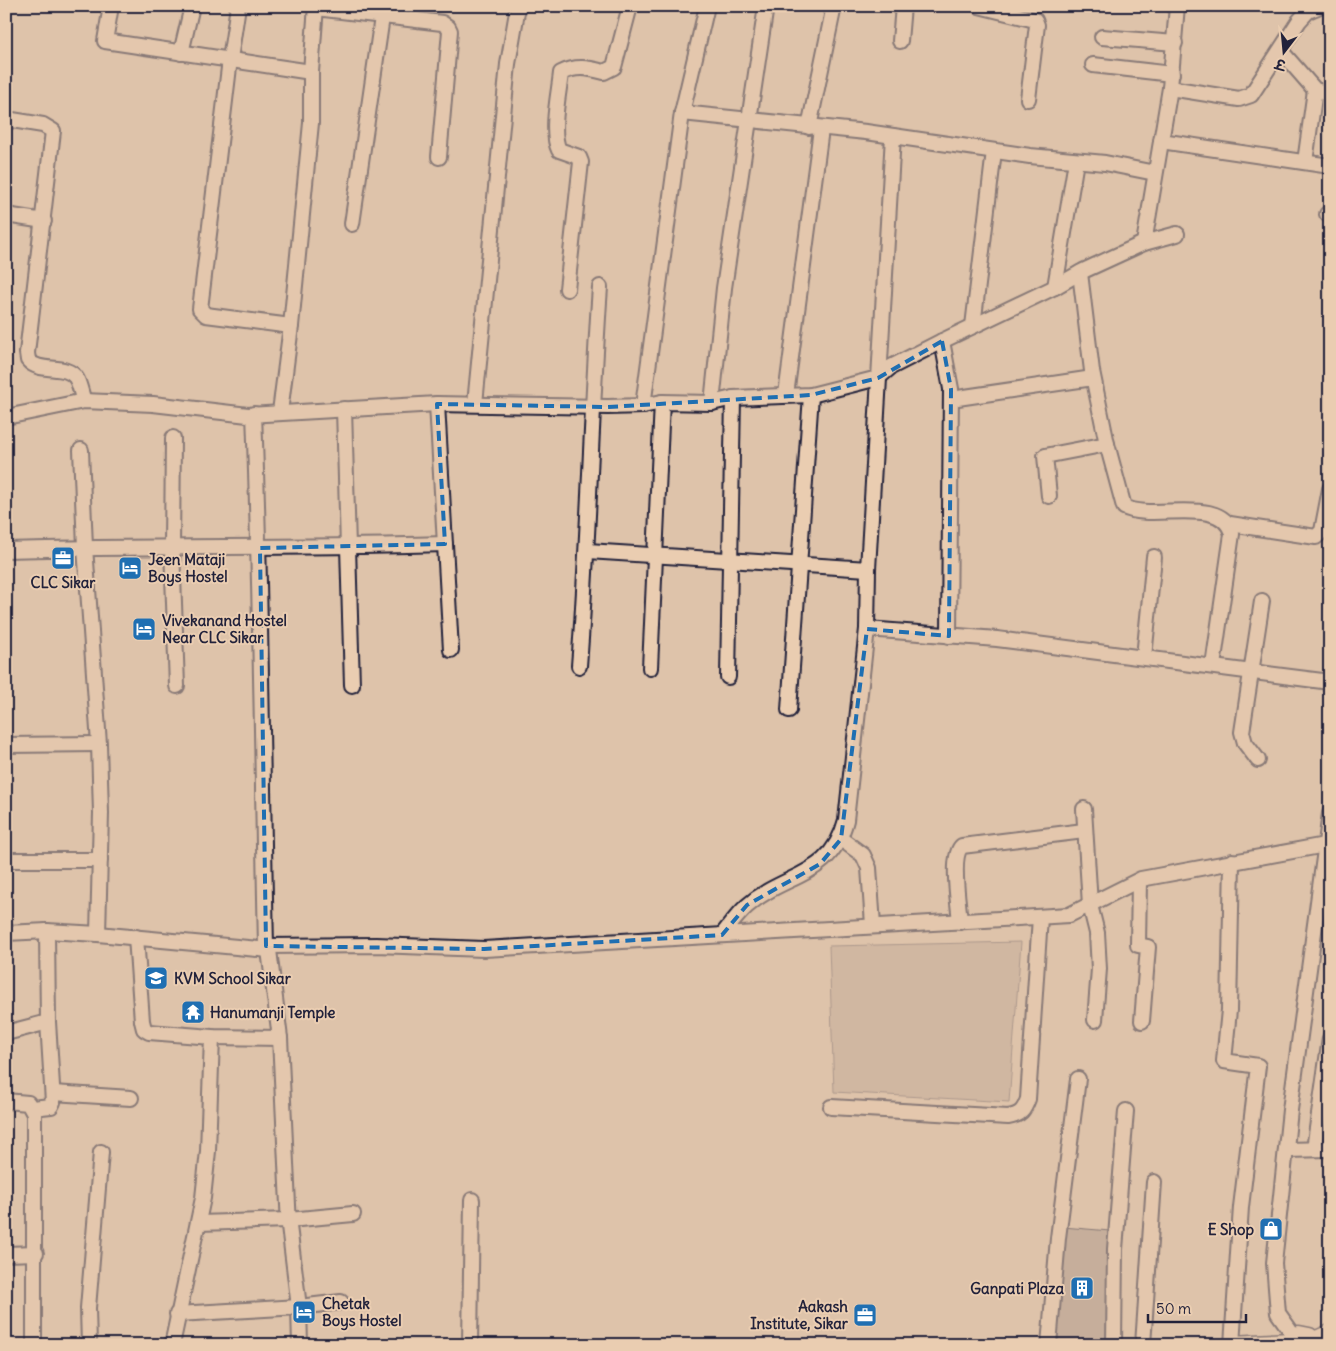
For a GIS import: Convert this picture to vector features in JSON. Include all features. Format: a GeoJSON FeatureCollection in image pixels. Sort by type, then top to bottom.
{"type":"FeatureCollection","features":[{"type":"Feature","properties":{"kind":"main road"},"geometry":{"type":"LineString","coordinates":[[1232,1345],[1292,1341],[1304,1335],[1312,1343],[1330,1334]]}},
{"type":"Feature","properties":{"kind":"street"},"geometry":{"type":"LineString","coordinates":[[111,6],[105,41],[311,72]]}},
{"type":"Feature","properties":{"kind":"street"},"geometry":{"type":"LineString","coordinates":[[181,53],[192,6]]}},
{"type":"Feature","properties":{"kind":"street"},"geometry":{"type":"LineString","coordinates":[[238,6],[200,309],[206,315],[292,326]]}},
{"type":"Feature","properties":{"kind":"street"},"geometry":{"type":"LineString","coordinates":[[475,404],[508,64],[518,6]]}},
{"type":"Feature","properties":{"kind":"street"},"geometry":{"type":"LineString","coordinates":[[566,289],[581,162],[579,157],[559,150],[555,144],[557,106],[562,73],[573,67],[586,67],[604,72],[614,67],[630,6]]}},
{"type":"Feature","properties":{"kind":"street"},"geometry":{"type":"LineString","coordinates":[[643,406],[682,113],[707,6]]}},
{"type":"Feature","properties":{"kind":"street"},"geometry":{"type":"LineString","coordinates":[[712,403],[724,288],[766,6]]}},
{"type":"Feature","properties":{"kind":"street"},"geometry":{"type":"LineString","coordinates":[[786,395],[815,128],[834,6]]}},
{"type":"Feature","properties":{"kind":"street"},"geometry":{"type":"LineString","coordinates":[[900,41],[903,6]]}},
{"type":"Feature","properties":{"kind":"street"},"geometry":{"type":"LineString","coordinates":[[979,6],[1035,20],[1037,25],[1028,99]]}},
{"type":"Feature","properties":{"kind":"street"},"geometry":{"type":"LineString","coordinates":[[1144,243],[1172,74],[1177,6]]}},
{"type":"Feature","properties":{"kind":"street"},"geometry":{"type":"LineString","coordinates":[[1170,88],[1239,99],[1251,95],[1299,21],[1308,11],[1320,6]]}},
{"type":"Feature","properties":{"kind":"street"},"geometry":{"type":"LineString","coordinates":[[280,412],[292,326],[311,123],[311,72],[316,7],[346,9],[382,17],[442,23],[448,27],[450,32],[438,157]]}},
{"type":"Feature","properties":{"kind":"street"},"geometry":{"type":"LineString","coordinates":[[352,224],[382,17]]}},
{"type":"Feature","properties":{"kind":"street"},"geometry":{"type":"LineString","coordinates":[[1102,37],[1175,43]]}},
{"type":"Feature","properties":{"kind":"street"},"geometry":{"type":"LineString","coordinates":[[1280,50],[1315,90],[1330,94]]}},
{"type":"Feature","properties":{"kind":"street"},"geometry":{"type":"LineString","coordinates":[[1094,65],[1172,74]]}},
{"type":"Feature","properties":{"kind":"street"},"geometry":{"type":"LineString","coordinates":[[1305,162],[1315,90]]}},
{"type":"Feature","properties":{"kind":"street"},"geometry":{"type":"LineString","coordinates":[[682,113],[748,122],[893,136],[994,151],[1105,163],[1155,173]]}},
{"type":"Feature","properties":{"kind":"street"},"geometry":{"type":"LineString","coordinates":[[6,119],[43,125],[53,131],[27,353],[28,360],[35,365],[73,375],[78,381],[84,401]]}},
{"type":"Feature","properties":{"kind":"street"},"geometry":{"type":"LineString","coordinates":[[722,935],[747,905],[820,864],[841,839],[846,820],[867,629],[868,569],[878,378],[893,136]]}},
{"type":"Feature","properties":{"kind":"street"},"geometry":{"type":"LineString","coordinates":[[1161,141],[1235,154],[1330,166]]}},
{"type":"Feature","properties":{"kind":"street"},"geometry":{"type":"LineString","coordinates":[[973,326],[994,151]]}},
{"type":"Feature","properties":{"kind":"street"},"geometry":{"type":"LineString","coordinates":[[1055,287],[1076,161]]}},
{"type":"Feature","properties":{"kind":"street"},"geometry":{"type":"LineString","coordinates":[[6,215],[44,220]]}},
{"type":"Feature","properties":{"kind":"street"},"geometry":{"type":"LineString","coordinates":[[6,418],[84,401],[153,404],[254,414],[437,404],[643,406],[662,402],[712,403],[733,398],[811,395],[878,378],[891,368],[942,341],[1055,287],[1080,273],[1144,243],[1176,234]]}},
{"type":"Feature","properties":{"kind":"street"},"geometry":{"type":"LineString","coordinates":[[1080,273],[1093,378],[1107,444],[1124,507],[1136,511],[1205,512],[1222,517],[1230,524],[1316,537],[1322,531],[1330,489]]}},
{"type":"Feature","properties":{"kind":"street"},"geometry":{"type":"LineString","coordinates":[[579,666],[588,551],[592,406],[600,287]]}},
{"type":"Feature","properties":{"kind":"street"},"geometry":{"type":"LineString","coordinates":[[942,341],[951,399],[949,636]]}},
{"type":"Feature","properties":{"kind":"street"},"geometry":{"type":"LineString","coordinates":[[951,399],[1093,378]]}},
{"type":"Feature","properties":{"kind":"street"},"geometry":{"type":"LineString","coordinates":[[790,710],[811,395]]}},
{"type":"Feature","properties":{"kind":"street"},"geometry":{"type":"LineString","coordinates":[[728,677],[728,559],[733,398]]}},
{"type":"Feature","properties":{"kind":"street"},"geometry":{"type":"LineString","coordinates":[[650,668],[662,402]]}},
{"type":"Feature","properties":{"kind":"street"},"geometry":{"type":"LineString","coordinates":[[437,404],[451,650]]}},
{"type":"Feature","properties":{"kind":"street"},"geometry":{"type":"LineString","coordinates":[[344,409],[352,685]]}},
{"type":"Feature","properties":{"kind":"street"},"geometry":{"type":"LineString","coordinates":[[254,414],[260,548],[258,584],[262,646],[268,948],[280,1038],[289,1220],[299,1307],[300,1345]]}},
{"type":"Feature","properties":{"kind":"street"},"geometry":{"type":"LineString","coordinates":[[173,438],[172,548],[177,686]]}},
{"type":"Feature","properties":{"kind":"street"},"geometry":{"type":"LineString","coordinates":[[1049,496],[1045,456],[1107,444]]}},
{"type":"Feature","properties":{"kind":"street"},"geometry":{"type":"LineString","coordinates":[[82,450],[84,547],[99,744],[100,860],[98,934]]}},
{"type":"Feature","properties":{"kind":"street"},"geometry":{"type":"LineString","coordinates":[[1213,666],[1232,534],[1230,524]]}},
{"type":"Feature","properties":{"kind":"street"},"geometry":{"type":"LineString","coordinates":[[6,550],[84,547],[348,548],[445,544]]}},
{"type":"Feature","properties":{"kind":"street"},"geometry":{"type":"LineString","coordinates":[[588,551],[868,569]]}},
{"type":"Feature","properties":{"kind":"street"},"geometry":{"type":"LineString","coordinates":[[1144,657],[1154,556]]}},
{"type":"Feature","properties":{"kind":"street"},"geometry":{"type":"LineString","coordinates":[[1258,760],[1245,743],[1242,732],[1262,601]]}},
{"type":"Feature","properties":{"kind":"street"},"geometry":{"type":"LineString","coordinates":[[867,629],[997,639],[1330,682]]}},
{"type":"Feature","properties":{"kind":"street"},"geometry":{"type":"LineString","coordinates":[[6,744],[99,744]]}},
{"type":"Feature","properties":{"kind":"street"},"geometry":{"type":"LineString","coordinates":[[1084,809],[1090,905],[1097,933],[1099,969],[1095,1020]]}},
{"type":"Feature","properties":{"kind":"street"},"geometry":{"type":"LineString","coordinates":[[1292,1341],[1281,1319],[1275,1301],[1274,1263],[1286,1150],[1330,813]]}},
{"type":"Feature","properties":{"kind":"street"},"geometry":{"type":"LineString","coordinates":[[960,922],[956,860],[958,849],[962,846],[1084,832]]}},
{"type":"Feature","properties":{"kind":"street"},"geometry":{"type":"LineString","coordinates":[[841,839],[863,855],[869,868],[873,925]]}},
{"type":"Feature","properties":{"kind":"street"},"geometry":{"type":"LineString","coordinates":[[6,933],[47,931],[136,937],[204,945],[268,948],[376,945],[484,949],[873,925],[1040,917],[1069,914],[1139,881],[1232,861],[1325,845]]}},
{"type":"Feature","properties":{"kind":"street"},"geometry":{"type":"LineString","coordinates":[[6,860],[100,860]]}},
{"type":"Feature","properties":{"kind":"street"},"geometry":{"type":"LineString","coordinates":[[1232,861],[1228,1010],[1224,1061],[1258,1066],[1241,1207],[1232,1345]]}},
{"type":"Feature","properties":{"kind":"street"},"geometry":{"type":"LineString","coordinates":[[1139,881],[1138,945],[1148,947],[1142,1022]]}},
{"type":"Feature","properties":{"kind":"street"},"geometry":{"type":"LineString","coordinates":[[831,1107],[1008,1117],[1018,1115],[1024,1109],[1028,1098],[1040,917]]}},
{"type":"Feature","properties":{"kind":"street"},"geometry":{"type":"LineString","coordinates":[[32,1108],[52,1105],[53,1092],[48,1022],[47,931]]}},
{"type":"Feature","properties":{"kind":"street"},"geometry":{"type":"LineString","coordinates":[[136,937],[144,1029],[157,1034],[280,1038]]}},
{"type":"Feature","properties":{"kind":"street"},"geometry":{"type":"LineString","coordinates":[[6,1033],[48,1022]]}},
{"type":"Feature","properties":{"kind":"street"},"geometry":{"type":"LineString","coordinates":[[172,1345],[177,1314],[199,1223],[208,1151],[212,1037]]}},
{"type":"Feature","properties":{"kind":"street"},"geometry":{"type":"LineString","coordinates":[[1314,1149],[1330,1038]]}},
{"type":"Feature","properties":{"kind":"street"},"geometry":{"type":"LineString","coordinates":[[1049,1345],[1058,1238],[1078,1079]]}},
{"type":"Feature","properties":{"kind":"street"},"geometry":{"type":"LineString","coordinates":[[53,1092],[131,1098]]}},
{"type":"Feature","properties":{"kind":"street"},"geometry":{"type":"LineString","coordinates":[[6,1101],[22,1101],[32,1108],[34,1114],[36,1253],[34,1345]]}},
{"type":"Feature","properties":{"kind":"street"},"geometry":{"type":"LineString","coordinates":[[1114,1345],[1115,1248],[1126,1111]]}},
{"type":"Feature","properties":{"kind":"street"},"geometry":{"type":"LineString","coordinates":[[1286,1150],[1330,1149]]}},
{"type":"Feature","properties":{"kind":"street"},"geometry":{"type":"LineString","coordinates":[[89,1345],[88,1308],[101,1152]]}},
{"type":"Feature","properties":{"kind":"street"},"geometry":{"type":"LineString","coordinates":[[1143,1345],[1154,1182]]}},
{"type":"Feature","properties":{"kind":"street"},"geometry":{"type":"LineString","coordinates":[[470,1345],[472,1200]]}},
{"type":"Feature","properties":{"kind":"street"},"geometry":{"type":"LineString","coordinates":[[199,1223],[289,1220],[353,1214]]}},
{"type":"Feature","properties":{"kind":"street"},"geometry":{"type":"LineString","coordinates":[[6,1254],[36,1253]]}},
{"type":"Feature","properties":{"kind":"street"},"geometry":{"type":"LineString","coordinates":[[177,1314],[299,1307],[341,1302]]}},
{"type":"Feature","properties":{"kind":"highlighted area"},"geometry":{"type":"Polygon","coordinates":[[[942,341],[951,389],[949,636],[867,629],[841,839],[820,864],[747,905],[722,935],[484,949],[266,946],[260,548],[445,544],[437,404],[608,407],[811,395],[878,378],[942,341]]]}},
{"type":"Feature","properties":{"kind":"shaded area"},"geometry":{"type":"Polygon","coordinates":[[[1021,942],[1009,1102],[834,1092],[829,946],[1021,942]]]}},
{"type":"Feature","properties":{"kind":"building","name":"Ganpati Plaza"},"geometry":{"type":"Polygon","coordinates":[[[1063,1227],[1110,1231],[1107,1345],[1049,1345],[1063,1227]]]}},
{"type":"Feature","properties":{"kind":"place","name":"CLC Sikar"},"geometry":{"type":"Point","coordinates":[63,558]}},
{"type":"Feature","properties":{"kind":"place","name":"Jeen Mataji Boys Hostel"},"geometry":{"type":"Point","coordinates":[130,568]}},
{"type":"Feature","properties":{"kind":"place","name":"Vivekanand Hostel Near CLC Sikar"},"geometry":{"type":"Point","coordinates":[144,629]}},
{"type":"Feature","properties":{"kind":"place","name":"KVM School Sikar"},"geometry":{"type":"Point","coordinates":[156,978]}},
{"type":"Feature","properties":{"kind":"place","name":"Hanumanji Temple"},"geometry":{"type":"Point","coordinates":[193,1012]}},
{"type":"Feature","properties":{"kind":"place","name":"E Shop"},"geometry":{"type":"Point","coordinates":[1271,1229]}},
{"type":"Feature","properties":{"kind":"place","name":"Ganpati Plaza"},"geometry":{"type":"Point","coordinates":[1082,1288]}},
{"type":"Feature","properties":{"kind":"place","name":"Chetak Boys Hostel"},"geometry":{"type":"Point","coordinates":[304,1312]}},
{"type":"Feature","properties":{"kind":"place","name":"Aakash Institute, Sikar"},"geometry":{"type":"Point","coordinates":[865,1315]}}]}
